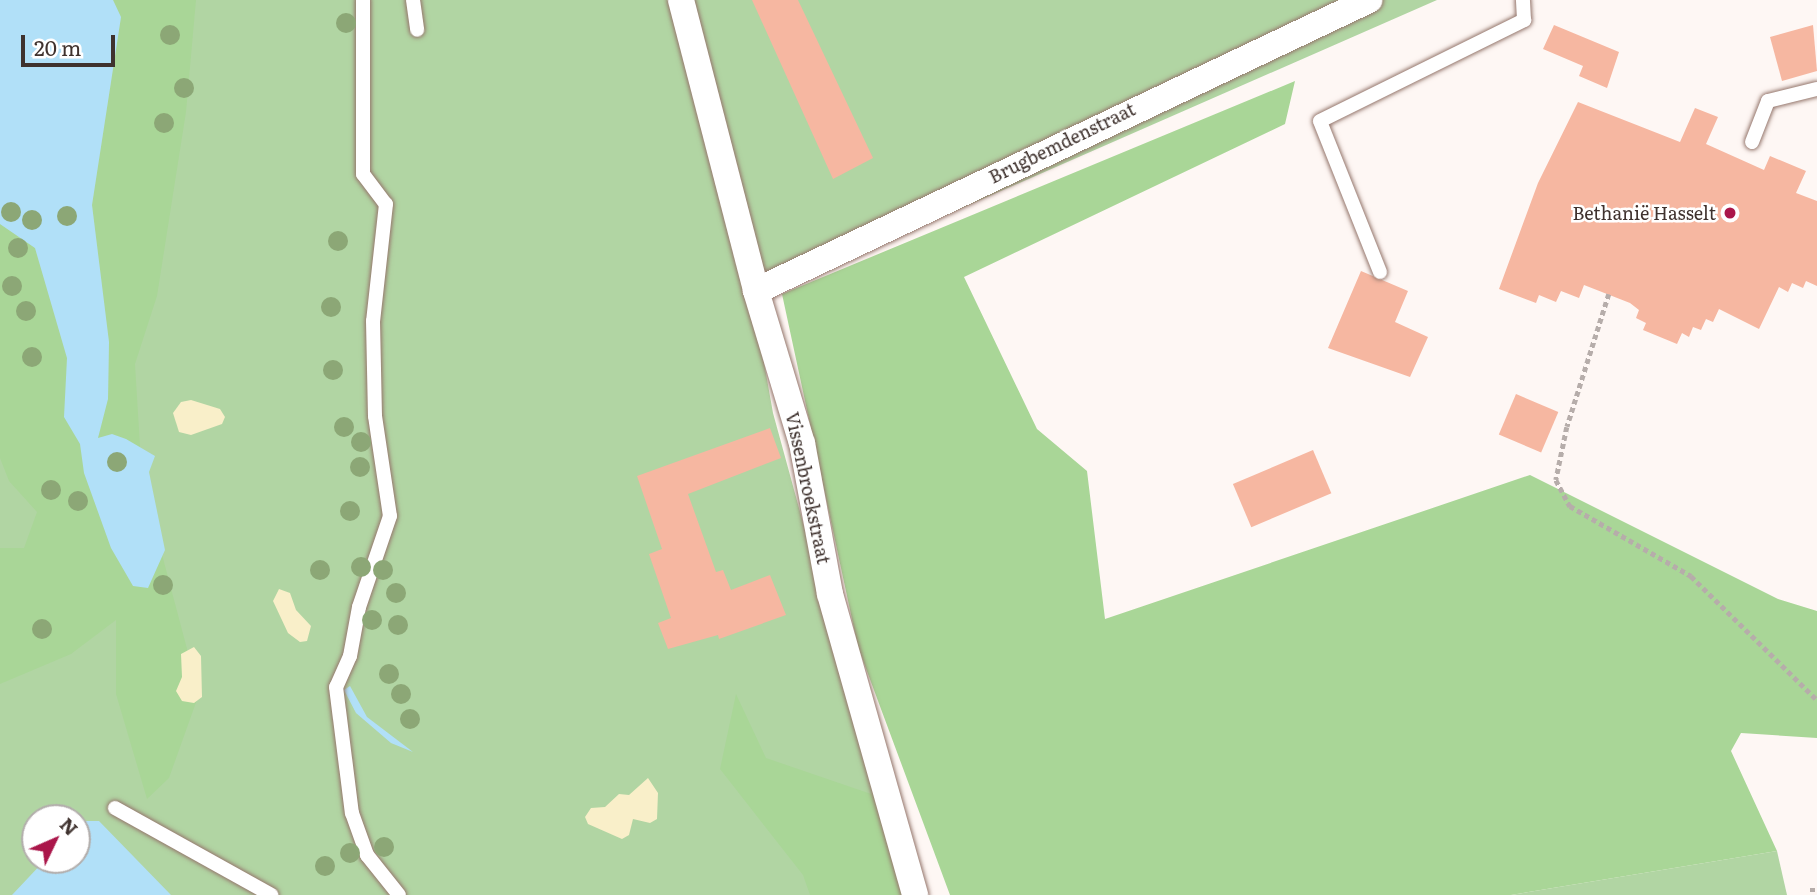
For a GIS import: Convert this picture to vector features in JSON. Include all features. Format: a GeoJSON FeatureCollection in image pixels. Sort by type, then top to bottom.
{"type":"FeatureCollection","features":[{"type":"Feature","properties":{"kind":"street","name":"Vissenbroekstraat"},"geometry":{"type":"LineString","coordinates":[[681,0],[757,291],[802,443],[830,594],[915,895]]}},
{"type":"Feature","properties":{"kind":"street","name":"Brugbemdenstraat"},"geometry":{"type":"LineString","coordinates":[[757,291],[1369,0]]}},
{"type":"Feature","properties":{"kind":"lane"},"geometry":{"type":"LineString","coordinates":[[363,0],[363,174],[386,204],[373,321],[375,416],[390,516],[359,607],[350,656],[336,687],[352,813],[367,855],[399,895]]}},
{"type":"Feature","properties":{"kind":"lane"},"geometry":{"type":"LineString","coordinates":[[413,0],[417,30]]}},
{"type":"Feature","properties":{"kind":"lane"},"geometry":{"type":"LineString","coordinates":[[1380,272],[1320,121],[1524,20],[1523,0]]}},
{"type":"Feature","properties":{"kind":"lane"},"geometry":{"type":"LineString","coordinates":[[1752,142],[1768,101],[1817,89]]}},
{"type":"Feature","properties":{"kind":"lane"},"geometry":{"type":"LineString","coordinates":[[115,808],[271,895]]}},
{"type":"Feature","properties":{"kind":"path"},"geometry":{"type":"LineString","coordinates":[[1609,294],[1567,427],[1556,480],[1570,506],[1691,576],[1817,700]]}},
{"type":"Feature","properties":{"kind":"path"},"geometry":{"type":"LineString","coordinates":[[1810,890],[1817,890]]}},
{"type":"Feature","properties":{"kind":"green space"},"geometry":{"type":"Polygon","coordinates":[[[0,0],[1437,0],[766,294],[755,312],[773,413],[905,895],[0,895],[0,0]]]}},
{"type":"Feature","properties":{"kind":"green space"},"geometry":{"type":"Polygon","coordinates":[[[113,0],[196,0],[186,112],[157,296],[135,364],[142,479],[199,694],[169,778],[147,799],[116,694],[116,620],[71,654],[0,684],[0,548],[24,548],[37,512],[9,481],[0,458],[0,224],[35,248],[67,358],[67,386],[108,399],[109,342],[92,205],[121,18],[113,0]]]}},
{"type":"Feature","properties":{"kind":"green space"},"geometry":{"type":"Polygon","coordinates":[[[1295,81],[1285,124],[964,277],[1037,429],[1087,471],[1105,619],[1530,475],[1778,599],[1817,611],[1817,738],[1741,733],[1731,751],[1777,851],[1511,895],[950,895],[858,647],[782,294],[1295,81]]]}},
{"type":"Feature","properties":{"kind":"green space"},"geometry":{"type":"Polygon","coordinates":[[[736,694],[766,758],[877,796],[905,895],[810,895],[803,875],[720,769],[736,694]]]}},
{"type":"Feature","properties":{"kind":"green space"},"geometry":{"type":"Polygon","coordinates":[[[1777,851],[1787,895],[1511,895],[1777,851]]]}},
{"type":"Feature","properties":{"kind":"sand"},"geometry":{"type":"Polygon","coordinates":[[[191,400],[220,409],[225,417],[222,424],[191,435],[179,432],[173,413],[181,402],[191,400]]]}},
{"type":"Feature","properties":{"kind":"sand"},"geometry":{"type":"Polygon","coordinates":[[[279,589],[290,593],[296,610],[311,626],[307,641],[300,642],[288,633],[273,601],[279,589]]]}},
{"type":"Feature","properties":{"kind":"sand"},"geometry":{"type":"Polygon","coordinates":[[[194,647],[201,656],[202,697],[194,703],[182,701],[176,691],[182,677],[181,654],[194,647]]]}},
{"type":"Feature","properties":{"kind":"sand"},"geometry":{"type":"Polygon","coordinates":[[[648,778],[658,793],[657,819],[650,823],[633,819],[629,835],[622,839],[588,824],[585,817],[591,808],[605,807],[619,794],[629,795],[648,778]]]}},
{"type":"Feature","properties":{"kind":"water"},"geometry":{"type":"Polygon","coordinates":[[[0,0],[113,0],[121,17],[92,205],[109,342],[108,399],[98,438],[112,434],[155,456],[149,472],[165,550],[148,588],[133,586],[111,548],[84,473],[80,444],[64,417],[67,358],[35,248],[0,224],[0,0]]]}},
{"type":"Feature","properties":{"kind":"water"},"geometry":{"type":"Polygon","coordinates":[[[350,686],[367,717],[413,752],[391,743],[356,713],[344,690],[350,686]]]}},
{"type":"Feature","properties":{"kind":"water"},"geometry":{"type":"Polygon","coordinates":[[[91,821],[99,821],[171,895],[12,895],[32,874],[91,874],[91,821]]]}},
{"type":"Feature","properties":{"kind":"building"},"geometry":{"type":"Polygon","coordinates":[[[752,0],[798,0],[873,158],[833,179],[752,0]]]}},
{"type":"Feature","properties":{"kind":"building"},"geometry":{"type":"Polygon","coordinates":[[[1554,25],[1619,52],[1607,88],[1579,76],[1583,66],[1543,49],[1554,25]]]}},
{"type":"Feature","properties":{"kind":"building"},"geometry":{"type":"Polygon","coordinates":[[[1813,25],[1817,71],[1782,81],[1770,37],[1813,25]]]}},
{"type":"Feature","properties":{"kind":"building","name":"Bethanië Hasselt"},"geometry":{"type":"Polygon","coordinates":[[[1578,102],[1680,142],[1695,108],[1718,117],[1706,144],[1764,170],[1770,156],[1806,171],[1796,193],[1817,201],[1817,286],[1806,281],[1803,288],[1792,283],[1788,292],[1779,287],[1759,329],[1719,309],[1713,322],[1706,319],[1701,330],[1693,327],[1689,337],[1682,333],[1677,344],[1643,330],[1646,323],[1636,318],[1639,310],[1630,303],[1584,285],[1579,298],[1561,291],[1556,302],[1539,295],[1536,303],[1499,289],[1538,183],[1578,102]]]}},
{"type":"Feature","properties":{"kind":"building"},"geometry":{"type":"Polygon","coordinates":[[[1361,271],[1408,291],[1395,322],[1428,337],[1410,377],[1328,348],[1361,271]]]}},
{"type":"Feature","properties":{"kind":"building"},"geometry":{"type":"Polygon","coordinates":[[[1516,394],[1558,412],[1541,452],[1499,435],[1516,394]]]}},
{"type":"Feature","properties":{"kind":"building"},"geometry":{"type":"Polygon","coordinates":[[[770,428],[781,458],[688,494],[716,572],[723,570],[731,590],[770,575],[786,615],[719,639],[718,635],[668,649],[658,623],[671,618],[649,554],[662,549],[637,476],[770,428]]]}},
{"type":"Feature","properties":{"kind":"building"},"geometry":{"type":"Polygon","coordinates":[[[1313,450],[1331,493],[1251,527],[1233,484],[1313,450]]]}},
{"type":"Feature","properties":{"kind":"place","name":"Bethanië Hasselt"},"geometry":{"type":"Point","coordinates":[1730,213]}}]}
